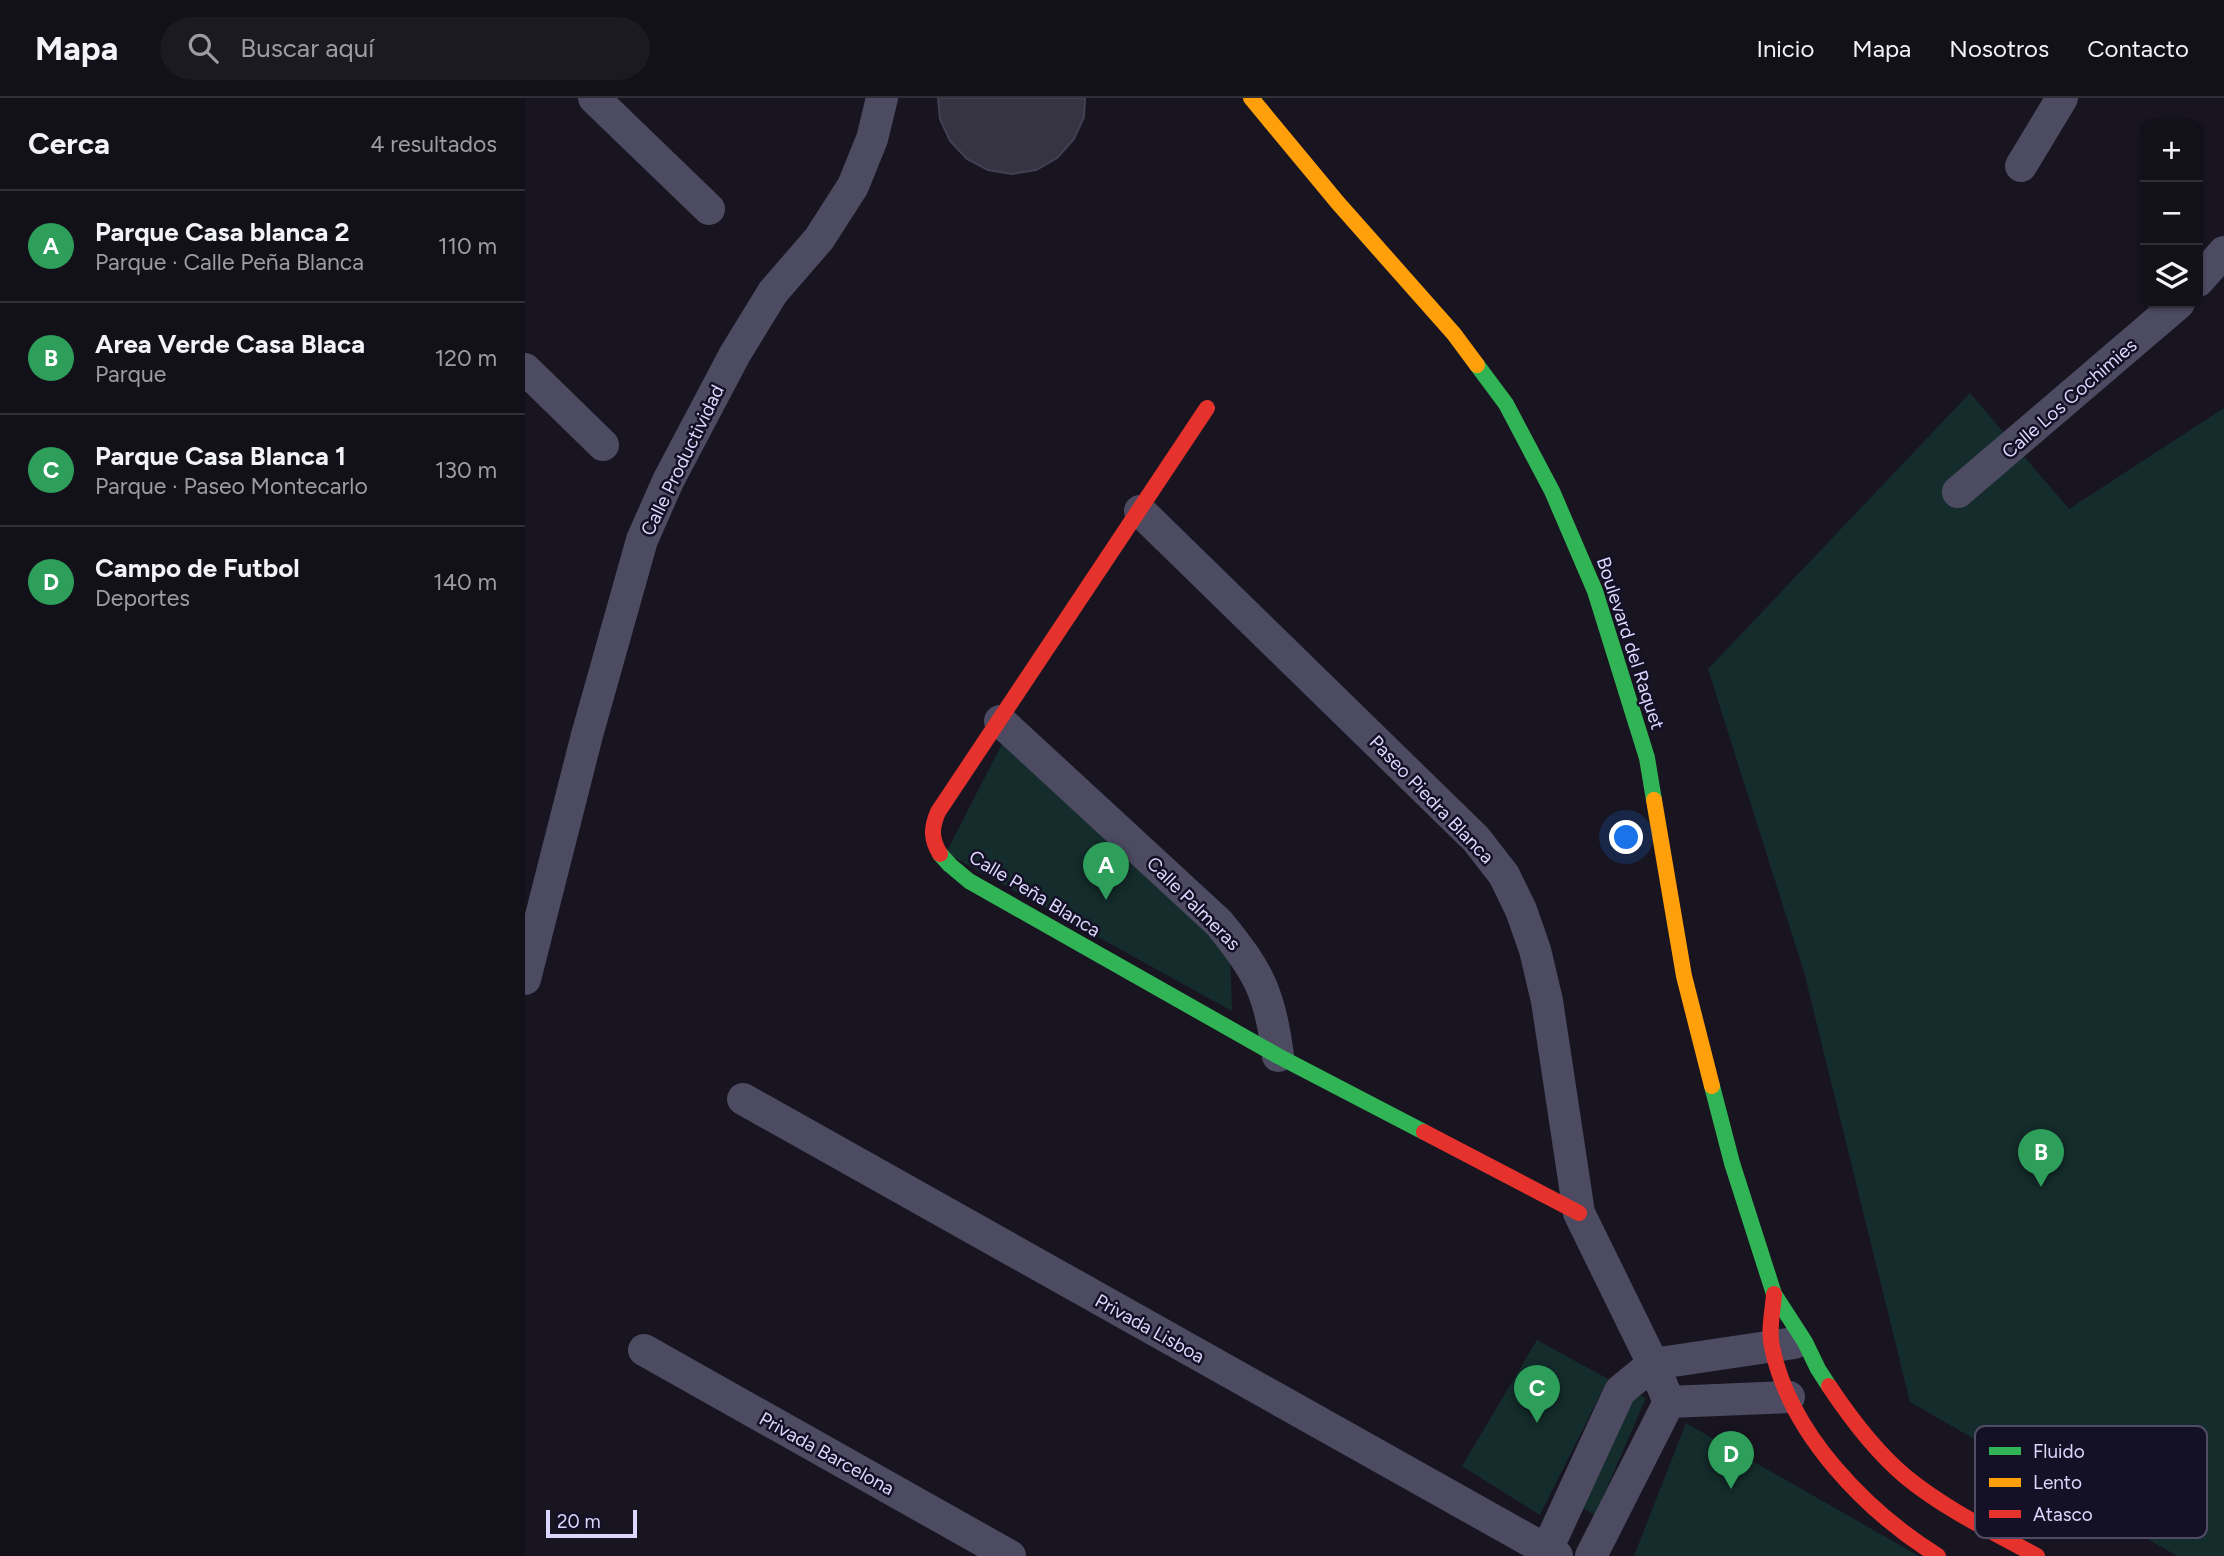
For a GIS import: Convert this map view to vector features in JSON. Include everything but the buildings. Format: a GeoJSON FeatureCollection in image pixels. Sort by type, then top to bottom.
{"type":"FeatureCollection","features":[{"type":"Feature","properties":{"kind":"street"},"geometry":{"type":"LineString","coordinates":[[594,98],[709,209]]}},
{"type":"Feature","properties":{"kind":"street","name":"Calle Productividad"},"geometry":{"type":"LineString","coordinates":[[525,979],[587,735],[642,540],[668,481],[741,344],[772,292],[819,239],[853,186],[872,139],[882,98]]}},
{"type":"Feature","properties":{"kind":"street","name":"Boulevard del Raquet"},"geometry":{"type":"LineString","coordinates":[[1251,98],[1338,203],[1454,334],[1506,404],[1552,491],[1595,591],[1647,758],[1684,976],[1732,1163],[1774,1294],[1805,1342],[1818,1368],[1899,1486],[1949,1507],[1975,1521]]}},
{"type":"Feature","properties":{"kind":"street"},"geometry":{"type":"LineString","coordinates":[[2021,166],[2062,98]]}},
{"type":"Feature","properties":{"kind":"street"},"geometry":{"type":"LineString","coordinates":[[2203,275],[2224,252]]}},
{"type":"Feature","properties":{"kind":"street","name":"Calle Los Cochimies"},"geometry":{"type":"LineString","coordinates":[[1958,492],[2173,308]]}},
{"type":"Feature","properties":{"kind":"street"},"geometry":{"type":"LineString","coordinates":[[525,369],[603,445]]}},
{"type":"Feature","properties":{"kind":"street","name":"Calle Peña Blanca"},"geometry":{"type":"LineString","coordinates":[[1207,408],[938,812],[932,829],[937,849],[949,865],[969,881],[1278,1056],[1579,1213]]}},
{"type":"Feature","properties":{"kind":"street","name":"Paseo Piedra Blanca"},"geometry":{"type":"LineString","coordinates":[[1140,511],[1476,839],[1504,875],[1521,910],[1535,950],[1547,1001],[1579,1213],[1669,1402]]}},
{"type":"Feature","properties":{"kind":"street","name":"Calle Palmeras"},"geometry":{"type":"LineString","coordinates":[[1000,720],[1219,923],[1247,956],[1264,989],[1273,1018],[1278,1056]]}},
{"type":"Feature","properties":{"kind":"street","name":"Privada Lisboa"},"geometry":{"type":"LineString","coordinates":[[743,1099],[1549,1554]]}},
{"type":"Feature","properties":{"kind":"street","name":"Boulevard del Raquet"},"geometry":{"type":"LineString","coordinates":[[1772,1346],[1774,1294]]}},
{"type":"Feature","properties":{"kind":"street"},"geometry":{"type":"LineString","coordinates":[[1549,1554],[1620,1391],[1653,1364],[1805,1342]]}},
{"type":"Feature","properties":{"kind":"street"},"geometry":{"type":"LineString","coordinates":[[1772,1346],[1789,1397],[1841,1474],[1877,1512],[1938,1556]]}},
{"type":"Feature","properties":{"kind":"street","name":"Privada Barcelona"},"geometry":{"type":"LineString","coordinates":[[644,1350],[1010,1556]]}},
{"type":"Feature","properties":{"kind":"street"},"geometry":{"type":"LineString","coordinates":[[1591,1556],[1669,1402],[1789,1397]]}},
{"type":"Feature","properties":{"kind":"street"},"geometry":{"type":"LineString","coordinates":[[1877,1512],[1899,1486]]}},
{"type":"Feature","properties":{"kind":"street","name":"Boulevard del Raquet"},"geometry":{"type":"LineString","coordinates":[[2005,1538],[2037,1556]]}},
{"type":"Feature","properties":{"kind":"green space"},"geometry":{"type":"Polygon","coordinates":[[[1970,393],[2069,509],[2224,408],[2224,1556],[2177,1556],[2146,1538],[2207,1538],[2207,1426],[1975,1426],[1975,1439],[1910,1402],[1804,972],[1708,669],[1970,393]]]}},
{"type":"Feature","properties":{"kind":"green space"},"geometry":{"type":"Polygon","coordinates":[[[1006,736],[1230,947],[1232,1011],[946,853],[1006,736]]]}},
{"type":"Feature","properties":{"kind":"green space"},"geometry":{"type":"Polygon","coordinates":[[[1537,1340],[1608,1379],[1540,1515],[1462,1466],[1537,1340]]]}},
{"type":"Feature","properties":{"kind":"green space"},"geometry":{"type":"Polygon","coordinates":[[[1625,1389],[1646,1398],[1595,1515],[1574,1503],[1625,1389]]]}},
{"type":"Feature","properties":{"kind":"green space"},"geometry":{"type":"Polygon","coordinates":[[[1686,1423],[1919,1556],[1634,1556],[1686,1423]]]}},
{"type":"Feature","properties":{"kind":"traffic: fast"},"geometry":{"type":"LineString","coordinates":[[1477,365],[1506,404],[1552,491],[1595,591],[1647,758],[1654,800]]}},
{"type":"Feature","properties":{"kind":"traffic: fast"},"geometry":{"type":"LineString","coordinates":[[940,854],[969,881],[1278,1056],[1424,1132]]}},
{"type":"Feature","properties":{"kind":"traffic: fast"},"geometry":{"type":"LineString","coordinates":[[1712,1086],[1732,1163],[1774,1294],[1829,1386]]}},
{"type":"Feature","properties":{"kind":"traffic: slow"},"geometry":{"type":"LineString","coordinates":[[1251,98],[1338,203],[1454,334],[1477,365]]}},
{"type":"Feature","properties":{"kind":"traffic: slow"},"geometry":{"type":"LineString","coordinates":[[1654,800],[1684,976],[1712,1086]]}},
{"type":"Feature","properties":{"kind":"traffic: jam"},"geometry":{"type":"LineString","coordinates":[[940,854],[933,833],[938,812],[1207,408]]}},
{"type":"Feature","properties":{"kind":"traffic: jam"},"geometry":{"type":"LineString","coordinates":[[1424,1132],[1579,1213]]}},
{"type":"Feature","properties":{"kind":"traffic: jam"},"geometry":{"type":"LineString","coordinates":[[1774,1294],[1772,1347],[1781,1379],[1795,1410],[1813,1439],[1835,1467],[1884,1517],[1938,1556]]}},
{"type":"Feature","properties":{"kind":"traffic: jam"},"geometry":{"type":"LineString","coordinates":[[1829,1386],[1884,1457],[1921,1489],[1975,1523]]}},
{"type":"Feature","properties":{"kind":"traffic: jam"},"geometry":{"type":"LineString","coordinates":[[2003,1538],[2037,1556]]}},
{"type":"Feature","properties":{"kind":"place","name":"Parque Casa blanca 2"},"geometry":{"type":"Point","coordinates":[1106,900]}},
{"type":"Feature","properties":{"kind":"place","name":"Area Verde Casa Blaca"},"geometry":{"type":"Point","coordinates":[2041,1187]}},
{"type":"Feature","properties":{"kind":"place","name":"Parque Casa Blanca 1"},"geometry":{"type":"Point","coordinates":[1537,1423]}},
{"type":"Feature","properties":{"kind":"place","name":"Campo de Futbol"},"geometry":{"type":"Point","coordinates":[1731,1489]}}]}
